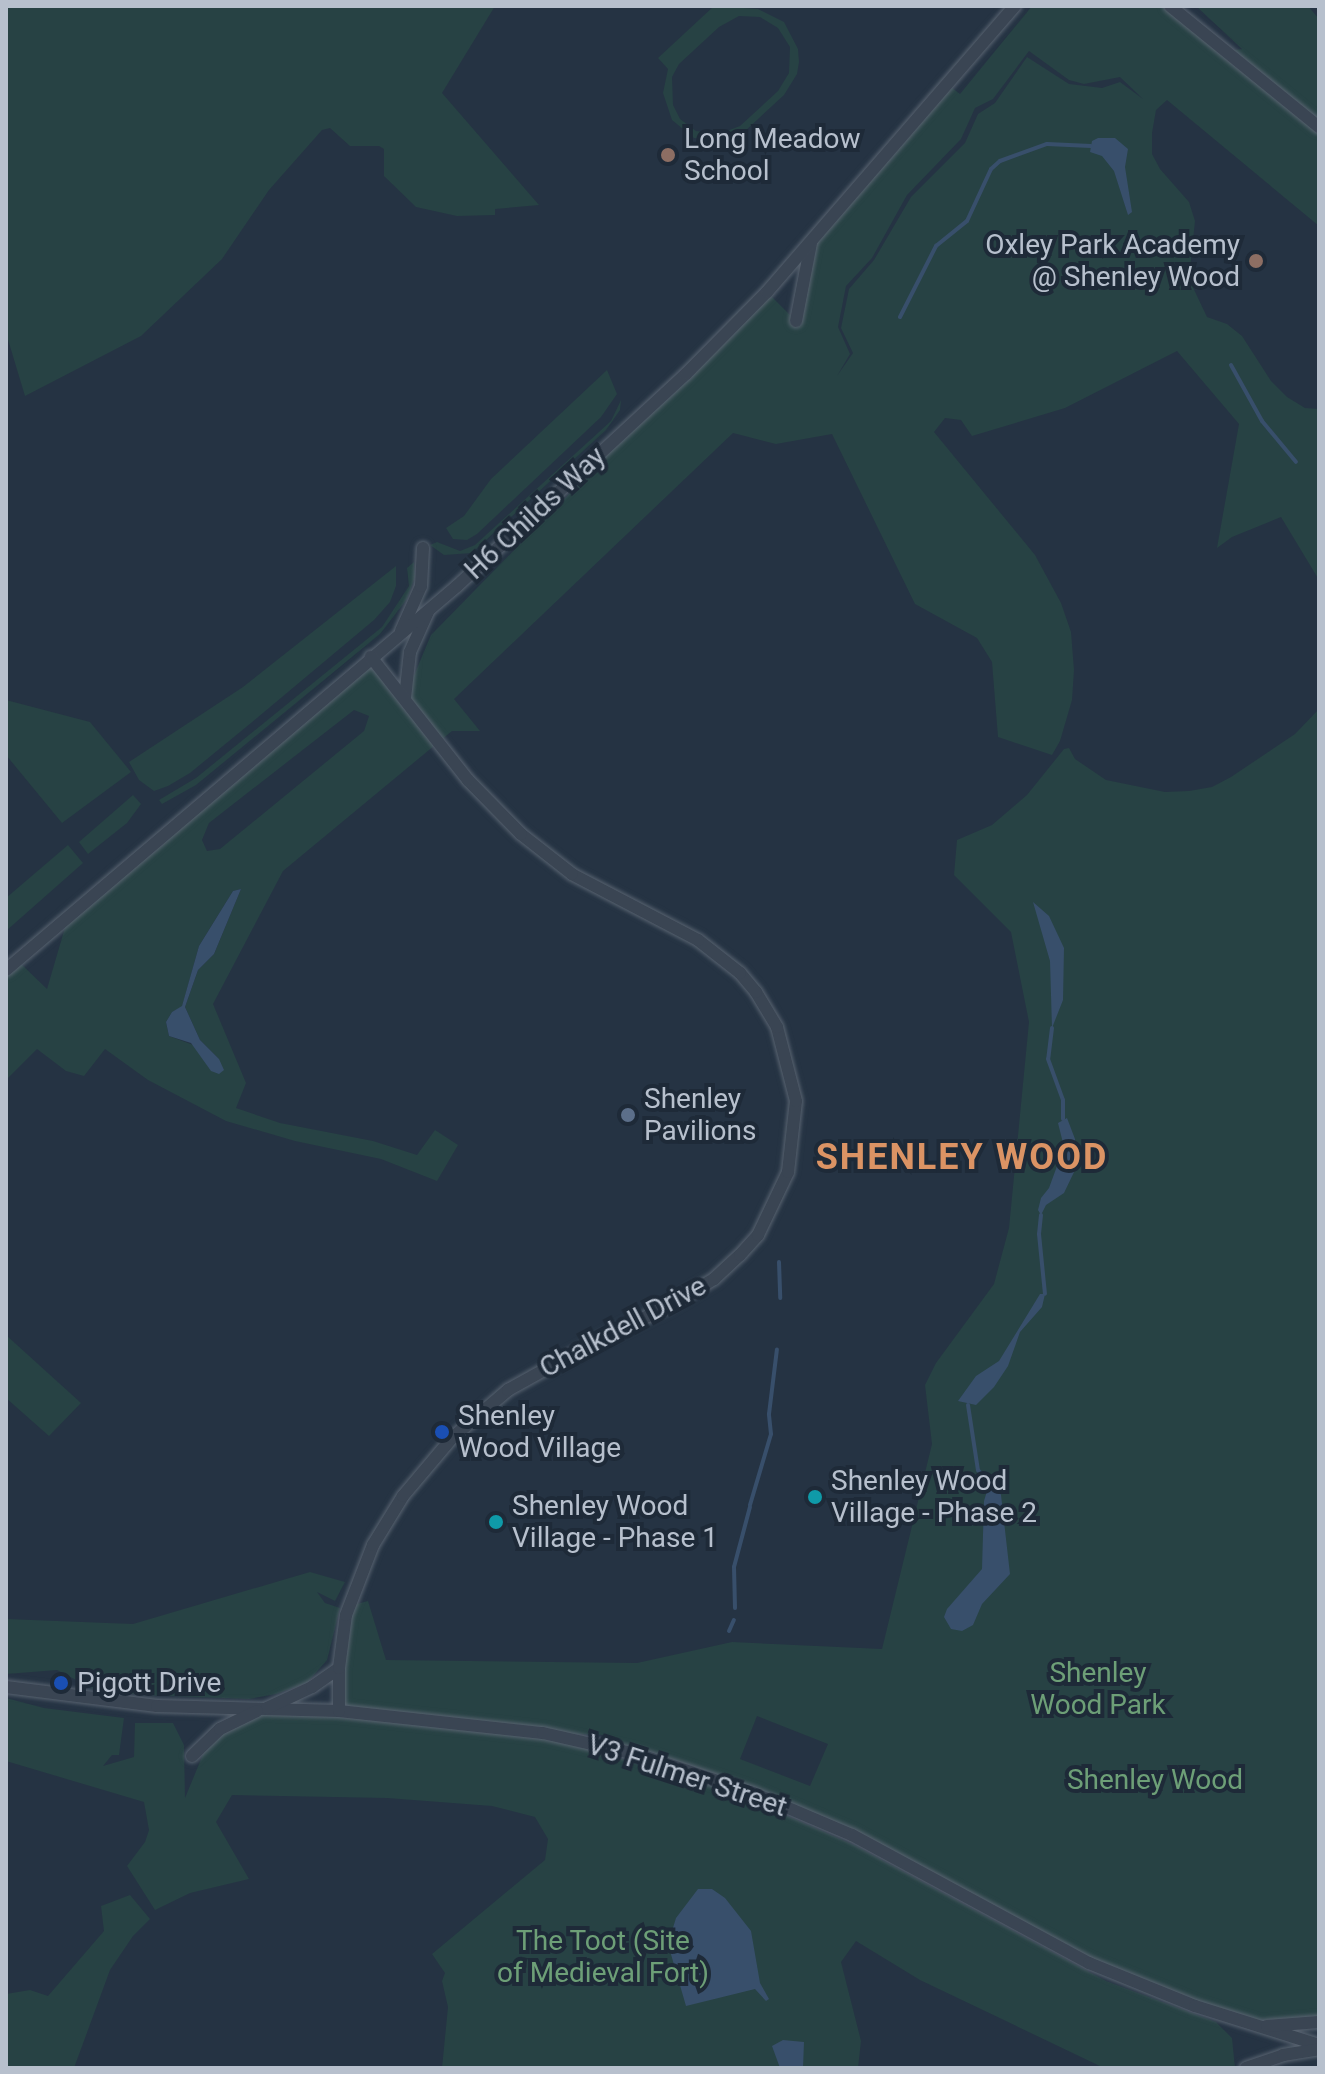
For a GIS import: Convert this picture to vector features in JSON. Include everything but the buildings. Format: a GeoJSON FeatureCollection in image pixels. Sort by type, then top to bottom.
{"type":"FeatureCollection","features":[{"type":"Feature","properties":{"kind":"street"},"geometry":{"type":"LineString","coordinates":[[1170,6],[1319,127]]}},
{"type":"Feature","properties":{"kind":"street","name":"H6 Childs Way"},"geometry":{"type":"LineString","coordinates":[[6,970],[430,609],[686,374],[767,292],[1012,10]]}},
{"type":"Feature","properties":{"kind":"street"},"geometry":{"type":"LineString","coordinates":[[796,321],[812,240]]}},
{"type":"Feature","properties":{"kind":"street"},"geometry":{"type":"LineString","coordinates":[[400,634],[421,586],[423,548]]}},
{"type":"Feature","properties":{"kind":"street"},"geometry":{"type":"LineString","coordinates":[[405,698],[410,652],[430,609]]}},
{"type":"Feature","properties":{"kind":"street","name":"Chalkdell Drive"},"geometry":{"type":"LineString","coordinates":[[339,1711],[339,1668],[346,1615],[373,1545],[425,1467],[479,1413],[508,1390],[714,1279],[758,1235],[788,1172],[795,1135],[796,1101],[788,1060],[777,1027],[756,992],[740,973],[698,940],[572,874],[521,834],[468,780],[371,657]]}},
{"type":"Feature","properties":{"kind":"street"},"geometry":{"type":"LineString","coordinates":[[192,1756],[220,1729],[312,1687],[339,1668]]}},
{"type":"Feature","properties":{"kind":"street","name":"V3 Fulmer Street"},"geometry":{"type":"LineString","coordinates":[[6,1687],[157,1706],[339,1711],[543,1733],[640,1755],[753,1793],[852,1835],[1089,1963],[1195,2006],[1319,2047]]}},
{"type":"Feature","properties":{"kind":"street"},"geometry":{"type":"LineString","coordinates":[[1256,2027],[1319,2022]]}},
{"type":"Feature","properties":{"kind":"street"},"geometry":{"type":"LineString","coordinates":[[1246,2068],[1319,2047]]}},
{"type":"Feature","properties":{"kind":"green space"},"geometry":{"type":"Polygon","coordinates":[[[6,6],[495,6],[442,93],[539,205],[495,209],[495,215],[457,216],[416,207],[384,176],[384,149],[379,146],[350,146],[330,128],[322,130],[269,190],[222,259],[141,336],[25,396],[6,333],[6,6]]]}},
{"type":"Feature","properties":{"kind":"green space"},"geometry":{"type":"Polygon","coordinates":[[[714,6],[758,9],[784,22],[798,49],[799,62],[797,74],[784,95],[744,132],[721,142],[694,138],[672,120],[663,93],[668,69],[658,58],[714,6]],[[739,16],[719,27],[679,64],[672,77],[673,105],[680,119],[696,131],[719,134],[740,126],[778,91],[789,73],[790,47],[778,28],[760,17],[739,16]]]}},
{"type":"Feature","properties":{"kind":"green space"},"geometry":{"type":"Polygon","coordinates":[[[1032,6],[1170,6],[1226,51],[1242,49],[1196,6],[1308,6],[1319,19],[1319,226],[1167,100],[1156,110],[1152,154],[1160,169],[1189,202],[1195,221],[1189,279],[1207,317],[1227,324],[1242,336],[1271,381],[1287,397],[1305,408],[1319,409],[1319,580],[1281,517],[1232,537],[1217,548],[1239,424],[1177,351],[1065,408],[972,436],[961,420],[945,418],[934,432],[1035,555],[1061,603],[1071,632],[1074,670],[1072,700],[1060,741],[1052,755],[998,737],[992,662],[977,638],[915,604],[832,434],[776,444],[733,433],[454,699],[480,731],[452,731],[283,871],[213,1004],[246,1083],[236,1108],[280,1123],[373,1141],[417,1155],[435,1130],[458,1145],[437,1181],[381,1159],[295,1141],[226,1121],[148,1080],[105,1049],[84,1076],[66,1071],[37,1049],[6,1080],[6,970],[16,959],[47,989],[69,914],[371,657],[405,697],[431,635],[767,292],[795,320],[812,240],[947,84],[960,94],[1032,6]],[[1029,51],[993,99],[975,108],[961,139],[907,195],[872,258],[846,286],[838,327],[850,354],[837,376],[853,353],[841,328],[849,289],[874,260],[911,197],[965,143],[978,114],[995,103],[1027,57],[1069,84],[1102,88],[1120,82],[1143,99],[1120,77],[1084,84],[1069,80],[1029,51]],[[354,710],[209,823],[202,840],[207,851],[220,849],[364,731],[369,716],[354,710]],[[241,889],[233,891],[199,946],[182,1007],[172,1012],[166,1022],[169,1036],[196,1046],[209,1068],[219,1059],[200,1040],[185,1007],[198,970],[214,954],[241,889]]]}},
{"type":"Feature","properties":{"kind":"green space"},"geometry":{"type":"Polygon","coordinates":[[[607,370],[617,394],[601,417],[477,534],[467,540],[453,539],[446,528],[464,516],[491,479],[607,370]]]}},
{"type":"Feature","properties":{"kind":"green space"},"geometry":{"type":"Polygon","coordinates":[[[621,400],[620,410],[606,430],[472,553],[444,555],[430,545],[437,542],[460,551],[475,545],[611,421],[621,400]]]}},
{"type":"Feature","properties":{"kind":"green space"},"geometry":{"type":"Polygon","coordinates":[[[414,562],[415,577],[407,599],[380,634],[196,785],[162,804],[159,800],[196,778],[382,627],[409,586],[407,568],[414,562]]]}},
{"type":"Feature","properties":{"kind":"green space"},"geometry":{"type":"Polygon","coordinates":[[[396,566],[396,586],[390,602],[374,620],[251,723],[190,773],[168,786],[154,791],[139,780],[129,762],[243,687],[396,566]]]}},
{"type":"Feature","properties":{"kind":"green space"},"geometry":{"type":"Polygon","coordinates":[[[6,700],[90,722],[131,772],[62,823],[6,755],[6,700]]]}},
{"type":"Feature","properties":{"kind":"green space","name":"Shenley Wood Park"},"geometry":{"type":"Polygon","coordinates":[[[1319,709],[1319,2022],[1256,2027],[1089,1962],[852,1835],[640,1755],[602,1735],[546,1733],[585,1748],[735,1793],[854,1845],[1106,1981],[1216,2022],[1232,2038],[1235,2068],[1104,2068],[920,1980],[856,1941],[841,1962],[861,2041],[858,2068],[442,2068],[448,2007],[442,1981],[445,1973],[432,1954],[545,1860],[548,1839],[535,1817],[492,1806],[387,1798],[232,1795],[216,1822],[249,1879],[190,1893],[155,1910],[127,1866],[145,1842],[149,1830],[144,1802],[6,1761],[6,1698],[44,1708],[124,1718],[119,1755],[112,1755],[103,1766],[134,1757],[135,1723],[173,1723],[184,1745],[185,1798],[204,1752],[220,1729],[260,1709],[339,1711],[350,1606],[368,1601],[386,1660],[637,1663],[732,1642],[882,1649],[932,1444],[925,1385],[936,1363],[994,1284],[1009,1228],[1029,1022],[1011,932],[954,875],[957,840],[992,825],[1027,795],[1064,749],[1069,748],[1075,759],[1106,780],[1165,792],[1189,791],[1212,787],[1231,777],[1295,734],[1319,709]],[[757,1716],[740,1759],[810,1786],[828,1744],[757,1716]]]}},
{"type":"Feature","properties":{"kind":"green space"},"geometry":{"type":"Polygon","coordinates":[[[133,795],[141,804],[127,823],[88,854],[79,842],[133,795]]]}},
{"type":"Feature","properties":{"kind":"green space"},"geometry":{"type":"Polygon","coordinates":[[[68,845],[83,863],[6,931],[6,898],[68,845]]]}},
{"type":"Feature","properties":{"kind":"green space"},"geometry":{"type":"Polygon","coordinates":[[[6,1335],[81,1403],[49,1436],[6,1398],[6,1335]]]}},
{"type":"Feature","properties":{"kind":"green space"},"geometry":{"type":"Polygon","coordinates":[[[310,1572],[345,1582],[335,1601],[317,1592],[325,1603],[340,1608],[327,1660],[307,1683],[276,1694],[249,1699],[143,1695],[93,1689],[57,1670],[6,1674],[6,1619],[133,1624],[310,1572]]]}},
{"type":"Feature","properties":{"kind":"green space"},"geometry":{"type":"Polygon","coordinates":[[[130,1895],[150,1919],[133,1936],[110,1970],[74,2068],[6,2068],[6,1994],[30,1990],[48,1996],[104,1931],[101,1906],[130,1895]]]}},
{"type":"Feature","properties":{"kind":"water"},"geometry":{"type":"Polygon","coordinates":[[[1115,138],[1128,149],[1125,167],[1132,212],[1128,215],[1114,171],[1102,156],[1090,152],[1092,141],[1115,138]]]}},
{"type":"Feature","properties":{"kind":"water"},"geometry":{"type":"Polygon","coordinates":[[[241,889],[214,954],[198,970],[185,1007],[200,1040],[219,1059],[224,1070],[219,1074],[211,1071],[191,1043],[169,1036],[166,1022],[172,1012],[182,1006],[199,946],[233,891],[241,889]]]}},
{"type":"Feature","properties":{"kind":"water"},"geometry":{"type":"Polygon","coordinates":[[[1033,902],[1049,916],[1064,948],[1063,1000],[1052,1028],[1050,961],[1033,902]]]}},
{"type":"Feature","properties":{"kind":"water"},"geometry":{"type":"Polygon","coordinates":[[[1067,1118],[1075,1139],[1075,1170],[1064,1193],[1046,1205],[1041,1215],[1038,1210],[1041,1198],[1049,1188],[1064,1147],[1058,1123],[1067,1118]]]}},
{"type":"Feature","properties":{"kind":"water"},"geometry":{"type":"Polygon","coordinates":[[[1040,1294],[1045,1294],[1042,1307],[1020,1332],[1008,1366],[994,1387],[976,1405],[958,1401],[976,1376],[999,1361],[1040,1294]]]}},
{"type":"Feature","properties":{"kind":"water"},"geometry":{"type":"Polygon","coordinates":[[[997,1486],[1001,1495],[1010,1574],[982,1604],[973,1625],[962,1631],[951,1629],[944,1617],[947,1609],[982,1569],[984,1501],[987,1491],[997,1486]]]}},
{"type":"Feature","properties":{"kind":"water"},"geometry":{"type":"Polygon","coordinates":[[[698,1889],[712,1889],[725,1898],[751,1931],[760,1983],[769,1999],[766,2001],[755,1989],[686,2006],[668,1944],[676,1918],[698,1889]]]}},
{"type":"Feature","properties":{"kind":"water"},"geometry":{"type":"Polygon","coordinates":[[[783,2040],[804,2042],[803,2068],[780,2068],[772,2046],[783,2040]]]}},
{"type":"Feature","properties":{"kind":"waterway"},"geometry":{"type":"LineString","coordinates":[[900,317],[936,246],[967,221],[991,169],[1000,161],[1047,144],[1091,146]]}},
{"type":"Feature","properties":{"kind":"waterway"},"geometry":{"type":"LineString","coordinates":[[1231,365],[1262,421],[1296,462]]}},
{"type":"Feature","properties":{"kind":"waterway"},"geometry":{"type":"LineString","coordinates":[[1052,1028],[1048,1059],[1063,1100],[1063,1119]]}},
{"type":"Feature","properties":{"kind":"waterway"},"geometry":{"type":"LineString","coordinates":[[1041,1215],[1039,1234],[1045,1294]]}},
{"type":"Feature","properties":{"kind":"waterway"},"geometry":{"type":"LineString","coordinates":[[779,1262],[780,1298]]}},
{"type":"Feature","properties":{"kind":"waterway"},"geometry":{"type":"LineString","coordinates":[[750,1505],[771,1434],[769,1414],[777,1349]]}},
{"type":"Feature","properties":{"kind":"waterway"},"geometry":{"type":"LineString","coordinates":[[968,1405],[978,1470],[992,1487]]}},
{"type":"Feature","properties":{"kind":"waterway"},"geometry":{"type":"LineString","coordinates":[[735,1608],[734,1567],[750,1507]]}},
{"type":"Feature","properties":{"kind":"waterway"},"geometry":{"type":"LineString","coordinates":[[729,1631],[734,1620]]}},
{"type":"Feature","properties":{"kind":"place","name":"Long Meadow School"},"geometry":{"type":"Point","coordinates":[668,155]}},
{"type":"Feature","properties":{"kind":"place","name":"Oxley Park Academy @ Shenley Wood"},"geometry":{"type":"Point","coordinates":[1256,261]}},
{"type":"Feature","properties":{"kind":"place","name":"Shenley Pavilions"},"geometry":{"type":"Point","coordinates":[628,1115]}},
{"type":"Feature","properties":{"kind":"place","name":"Shenley Wood Village"},"geometry":{"type":"Point","coordinates":[442,1432]}},
{"type":"Feature","properties":{"kind":"place","name":"Shenley Wood Village - Phase 2"},"geometry":{"type":"Point","coordinates":[815,1497]}},
{"type":"Feature","properties":{"kind":"place","name":"Shenley Wood Village - Phase 1"},"geometry":{"type":"Point","coordinates":[496,1522]}},
{"type":"Feature","properties":{"kind":"place","name":"Pigott Drive"},"geometry":{"type":"Point","coordinates":[61,1683]}},
{"type":"Feature","properties":{"kind":"district","name":"SHENLEY WOOD"},"geometry":{"type":"Point","coordinates":[962,1158]}},
{"type":"Feature","properties":{"kind":"park label","name":"Shenley Wood"},"geometry":{"type":"Point","coordinates":[1155,1780]}},
{"type":"Feature","properties":{"kind":"park label","name":"The Toot (Site of Medieval Fort)"},"geometry":{"type":"Point","coordinates":[603,1957]}}]}
